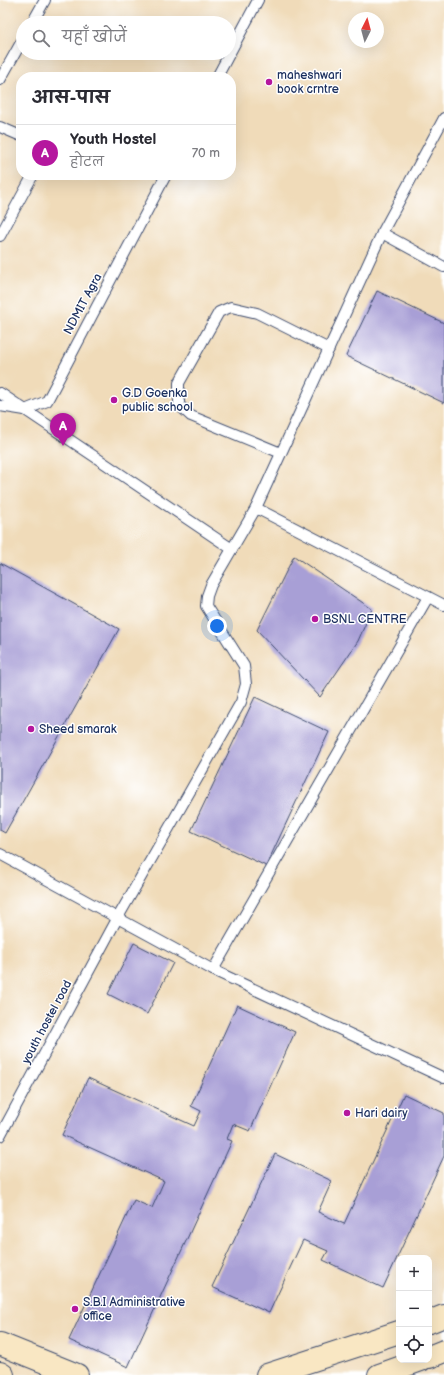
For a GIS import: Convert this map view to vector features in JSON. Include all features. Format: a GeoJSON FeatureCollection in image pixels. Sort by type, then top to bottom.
{"type":"FeatureCollection","features":[{"type":"Feature","properties":{"kind":"main road"},"geometry":{"type":"LineString","coordinates":[[432,1321],[444,1316]]}},
{"type":"Feature","properties":{"kind":"main road"},"geometry":{"type":"LineString","coordinates":[[268,1375],[396,1333]]}},
{"type":"Feature","properties":{"kind":"main road"},"geometry":{"type":"LineString","coordinates":[[0,1344],[77,1375]]}},
{"type":"Feature","properties":{"kind":"main road"},"geometry":{"type":"LineString","coordinates":[[432,1356],[444,1351]]}},
{"type":"Feature","properties":{"kind":"main road"},"geometry":{"type":"LineString","coordinates":[[379,1375],[413,1363]]}},
{"type":"Feature","properties":{"kind":"lane"},"geometry":{"type":"LineString","coordinates":[[36,16],[45,0]]}},
{"type":"Feature","properties":{"kind":"lane"},"geometry":{"type":"LineString","coordinates":[[236,41],[258,0]]}},
{"type":"Feature","properties":{"kind":"lane"},"geometry":{"type":"LineString","coordinates":[[1,74],[16,50]]}},
{"type":"Feature","properties":{"kind":"lane"},"geometry":{"type":"LineString","coordinates":[[220,72],[226,60]]}},
{"type":"Feature","properties":{"kind":"lane","name":"youth hostel road"},"geometry":{"type":"LineString","coordinates":[[0,1136],[117,919],[241,702],[246,684],[244,666],[206,606],[207,596],[211,585],[256,508],[382,234],[444,118]]}},
{"type":"Feature","properties":{"kind":"lane"},"geometry":{"type":"LineString","coordinates":[[0,127],[16,134]]}},
{"type":"Feature","properties":{"kind":"lane"},"geometry":{"type":"LineString","coordinates":[[0,236],[30,180]]}},
{"type":"Feature","properties":{"kind":"lane","name":"NDMIT Agra"},"geometry":{"type":"LineString","coordinates":[[25,410],[47,400],[163,180]]}},
{"type":"Feature","properties":{"kind":"lane"},"geometry":{"type":"LineString","coordinates":[[382,234],[444,267]]}},
{"type":"Feature","properties":{"kind":"lane"},"geometry":{"type":"LineString","coordinates":[[281,453],[191,416],[179,405],[179,383],[219,312],[231,307],[257,313],[329,349]]}},
{"type":"Feature","properties":{"kind":"lane"},"geometry":{"type":"LineString","coordinates":[[0,393],[232,549]]}},
{"type":"Feature","properties":{"kind":"lane"},"geometry":{"type":"LineString","coordinates":[[0,406],[25,410]]}},
{"type":"Feature","properties":{"kind":"lane"},"geometry":{"type":"LineString","coordinates":[[256,508],[444,604]]}},
{"type":"Feature","properties":{"kind":"lane"},"geometry":{"type":"LineString","coordinates":[[213,970],[428,597]]}},
{"type":"Feature","properties":{"kind":"lane"},"geometry":{"type":"LineString","coordinates":[[0,854],[213,970],[444,1078]]}},
{"type":"Feature","properties":{"kind":"building"},"geometry":{"type":"Polygon","coordinates":[[[377,291],[444,323],[444,403],[346,356],[377,291]]]}},
{"type":"Feature","properties":{"kind":"building","name":"BSNL CENTRE"},"geometry":{"type":"Polygon","coordinates":[[[294,556],[372,609],[358,641],[320,697],[257,630],[294,556]]]}},
{"type":"Feature","properties":{"kind":"building","name":"Sheed smarak"},"geometry":{"type":"Polygon","coordinates":[[[0,563],[119,629],[5,833],[0,830],[0,563]]]}},
{"type":"Feature","properties":{"kind":"building"},"geometry":{"type":"Polygon","coordinates":[[[255,697],[329,732],[266,866],[191,831],[255,697]]]}},
{"type":"Feature","properties":{"kind":"building"},"geometry":{"type":"Polygon","coordinates":[[[134,943],[173,963],[147,1014],[108,994],[134,943]]]}},
{"type":"Feature","properties":{"kind":"building"},"geometry":{"type":"Polygon","coordinates":[[[237,1005],[295,1032],[250,1131],[233,1124],[227,1139],[232,1141],[128,1367],[69,1340],[134,1200],[152,1208],[164,1181],[62,1135],[88,1078],[194,1126],[201,1111],[191,1106],[237,1005]]]}},
{"type":"Feature","properties":{"kind":"building"},"geometry":{"type":"Polygon","coordinates":[[[404,1094],[444,1113],[444,1156],[398,1255],[396,1255],[396,1260],[383,1288],[323,1260],[328,1251],[303,1240],[269,1313],[212,1287],[275,1154],[332,1181],[318,1212],[344,1224],[404,1094]]]}},
{"type":"Feature","properties":{"kind":"place","name":"maheshwari book crntre"},"geometry":{"type":"Point","coordinates":[269,82]}},
{"type":"Feature","properties":{"kind":"place","name":"G.D Goenka public school"},"geometry":{"type":"Point","coordinates":[114,400]}},
{"type":"Feature","properties":{"kind":"place","name":"Youth Hostel"},"geometry":{"type":"Point","coordinates":[63,446]}},
{"type":"Feature","properties":{"kind":"place","name":"BSNL CENTRE"},"geometry":{"type":"Point","coordinates":[315,619]}},
{"type":"Feature","properties":{"kind":"place","name":"Sheed smarak"},"geometry":{"type":"Point","coordinates":[31,729]}},
{"type":"Feature","properties":{"kind":"place","name":"Hari dairy"},"geometry":{"type":"Point","coordinates":[347,1113]}},
{"type":"Feature","properties":{"kind":"place","name":"S.B.I Administrative office"},"geometry":{"type":"Point","coordinates":[75,1309]}}]}
